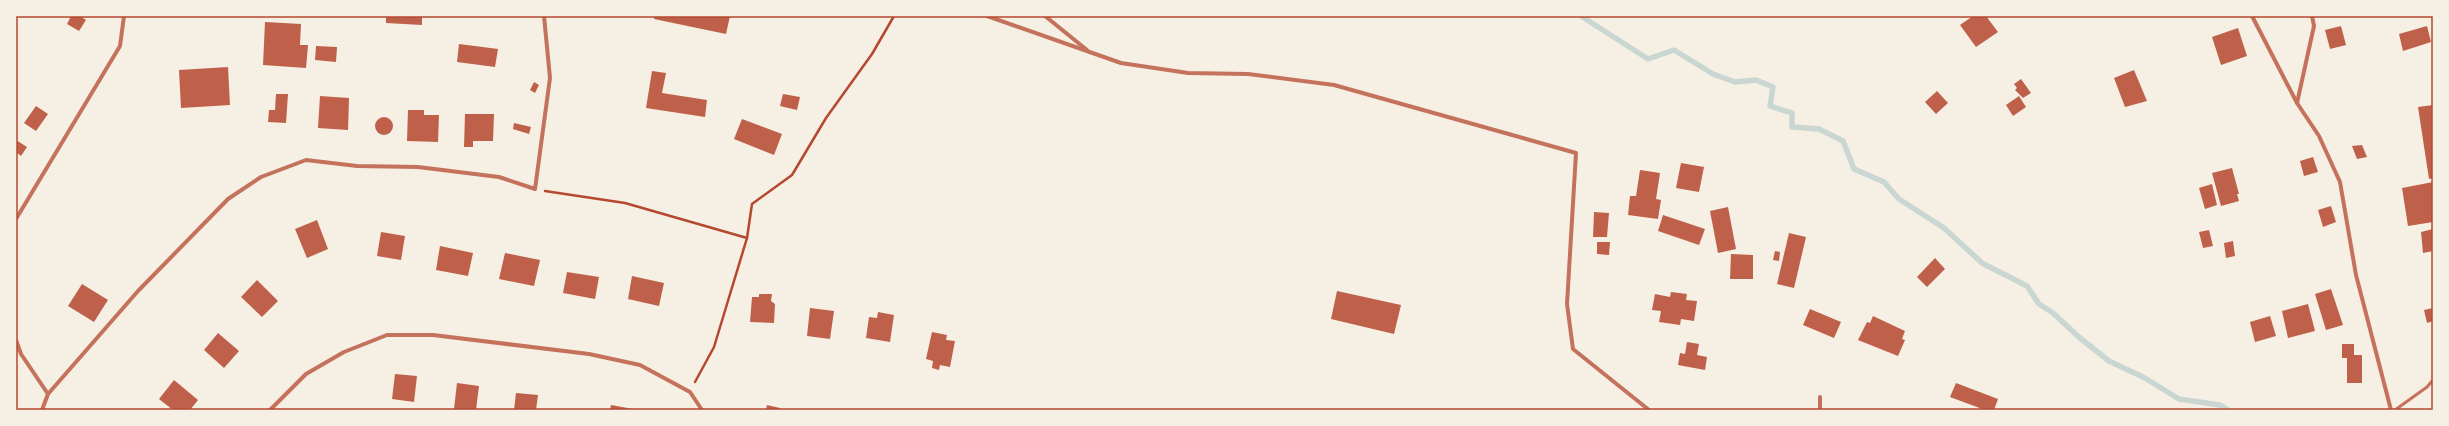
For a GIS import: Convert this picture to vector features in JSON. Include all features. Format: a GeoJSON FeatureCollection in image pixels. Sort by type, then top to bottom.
{"type":"FeatureCollection","features":[{"type":"Feature","properties":{"kind":"street"},"geometry":{"type":"LineString","coordinates":[[16,219],[120,46],[124,16]]}},
{"type":"Feature","properties":{"kind":"street"},"geometry":{"type":"LineString","coordinates":[[42,410],[48,394],[138,291],[228,199],[261,177],[306,160],[357,166],[418,167],[492,176],[535,189],[550,78],[544,16]]}},
{"type":"Feature","properties":{"kind":"street"},"geometry":{"type":"LineString","coordinates":[[987,16],[1121,63],[1175,72],[1248,74],[1334,85],[1576,152],[1567,304],[1573,349],[1649,410]]}},
{"type":"Feature","properties":{"kind":"street"},"geometry":{"type":"LineString","coordinates":[[1045,16],[1090,52]]}},
{"type":"Feature","properties":{"kind":"street"},"geometry":{"type":"LineString","coordinates":[[2252,16],[2297,103],[2319,136],[2340,182],[2356,275],[2391,410]]}},
{"type":"Feature","properties":{"kind":"street"},"geometry":{"type":"LineString","coordinates":[[2297,103],[2314,26],[2312,16]]}},
{"type":"Feature","properties":{"kind":"street"},"geometry":{"type":"LineString","coordinates":[[270,410],[306,374],[344,352],[387,335],[433,335],[589,354],[640,365],[690,392],[702,410]]}},
{"type":"Feature","properties":{"kind":"street"},"geometry":{"type":"LineString","coordinates":[[16,340],[21,354],[48,394]]}},
{"type":"Feature","properties":{"kind":"street"},"geometry":{"type":"LineString","coordinates":[[1820,397],[1820,410]]}},
{"type":"Feature","properties":{"kind":"lane"},"geometry":{"type":"LineString","coordinates":[[2395,410],[2427,388],[2433,380]]}},
{"type":"Feature","properties":{"kind":"path"},"geometry":{"type":"LineString","coordinates":[[690,392],[714,347],[747,238],[752,204],[792,175],[826,118],[872,54],[894,16]]}},
{"type":"Feature","properties":{"kind":"path"},"geometry":{"type":"LineString","coordinates":[[535,189],[625,203],[747,238]]}},
{"type":"Feature","properties":{"kind":"building"},"geometry":{"type":"Polygon","coordinates":[[[71,16],[80,16],[86,20],[79,31],[67,24],[71,16]]]}},
{"type":"Feature","properties":{"kind":"building"},"geometry":{"type":"Polygon","coordinates":[[[386,16],[422,16],[422,25],[386,23],[386,16]]]}},
{"type":"Feature","properties":{"kind":"building"},"geometry":{"type":"Polygon","coordinates":[[[655,16],[730,16],[726,34],[654,19],[655,16]]]}},
{"type":"Feature","properties":{"kind":"building"},"geometry":{"type":"Polygon","coordinates":[[[1973,16],[1986,16],[1998,32],[1976,47],[1960,25],[1973,16]]]}},
{"type":"Feature","properties":{"kind":"building"},"geometry":{"type":"Polygon","coordinates":[[[265,22],[301,24],[300,45],[308,45],[306,68],[263,65],[265,22]]]}},
{"type":"Feature","properties":{"kind":"building"},"geometry":{"type":"Polygon","coordinates":[[[2341,26],[2346,45],[2330,49],[2325,30],[2341,26]]]}},
{"type":"Feature","properties":{"kind":"building"},"geometry":{"type":"Polygon","coordinates":[[[2427,26],[2431,42],[2403,51],[2399,34],[2427,26]]]}},
{"type":"Feature","properties":{"kind":"building"},"geometry":{"type":"Polygon","coordinates":[[[2238,28],[2247,56],[2221,65],[2212,37],[2238,28]]]}},
{"type":"Feature","properties":{"kind":"building"},"geometry":{"type":"Polygon","coordinates":[[[459,44],[498,49],[495,67],[457,62],[459,44]]]}},
{"type":"Feature","properties":{"kind":"building"},"geometry":{"type":"Polygon","coordinates":[[[316,46],[337,47],[336,62],[315,60],[316,46]]]}},
{"type":"Feature","properties":{"kind":"building"},"geometry":{"type":"Polygon","coordinates":[[[228,67],[230,105],[181,108],[179,70],[228,67]]]}},
{"type":"Feature","properties":{"kind":"building"},"geometry":{"type":"Polygon","coordinates":[[[2134,70],[2147,101],[2125,107],[2114,78],[2134,70]]]}},
{"type":"Feature","properties":{"kind":"building"},"geometry":{"type":"Polygon","coordinates":[[[652,71],[666,73],[662,93],[707,100],[705,117],[646,108],[652,71]]]}},
{"type":"Feature","properties":{"kind":"building"},"geometry":{"type":"Polygon","coordinates":[[[2021,79],[2031,93],[2023,98],[2015,90],[2017,88],[2014,84],[2021,79]]]}},
{"type":"Feature","properties":{"kind":"building"},"geometry":{"type":"Polygon","coordinates":[[[534,82],[539,85],[535,93],[530,90],[534,82]]]}},
{"type":"Feature","properties":{"kind":"building"},"geometry":{"type":"Polygon","coordinates":[[[1937,91],[1948,103],[1936,114],[1925,102],[1937,91]]]}},
{"type":"Feature","properties":{"kind":"building"},"geometry":{"type":"Polygon","coordinates":[[[276,94],[288,94],[286,123],[268,122],[269,110],[275,110],[276,94]]]}},
{"type":"Feature","properties":{"kind":"building"},"geometry":{"type":"Polygon","coordinates":[[[783,94],[800,97],[797,110],[780,106],[783,94]]]}},
{"type":"Feature","properties":{"kind":"building"},"geometry":{"type":"Polygon","coordinates":[[[320,96],[349,98],[348,130],[318,128],[320,96]]]}},
{"type":"Feature","properties":{"kind":"building"},"geometry":{"type":"Polygon","coordinates":[[[2019,96],[2026,107],[2013,116],[2006,105],[2019,96]]]}},
{"type":"Feature","properties":{"kind":"building"},"geometry":{"type":"Polygon","coordinates":[[[2433,105],[2433,178],[2429,179],[2418,107],[2433,105]]]}},
{"type":"Feature","properties":{"kind":"building"},"geometry":{"type":"Polygon","coordinates":[[[36,106],[48,114],[36,131],[24,123],[36,106]]]}},
{"type":"Feature","properties":{"kind":"building"},"geometry":{"type":"Polygon","coordinates":[[[408,110],[424,110],[424,115],[439,115],[438,142],[407,141],[408,110]]]}},
{"type":"Feature","properties":{"kind":"building"},"geometry":{"type":"Polygon","coordinates":[[[465,114],[494,114],[493,141],[473,141],[473,147],[464,147],[465,114]]]}},
{"type":"Feature","properties":{"kind":"building"},"geometry":{"type":"Polygon","coordinates":[[[384,117],[390,120],[393,126],[390,132],[384,135],[378,132],[375,126],[378,120],[384,117]]]}},
{"type":"Feature","properties":{"kind":"building"},"geometry":{"type":"Polygon","coordinates":[[[742,119],[782,134],[774,155],[734,139],[742,119]]]}},
{"type":"Feature","properties":{"kind":"building"},"geometry":{"type":"Polygon","coordinates":[[[514,123],[531,127],[529,134],[513,129],[514,123]]]}},
{"type":"Feature","properties":{"kind":"building"},"geometry":{"type":"Polygon","coordinates":[[[16,140],[27,147],[21,156],[16,152],[16,140]]]}},
{"type":"Feature","properties":{"kind":"building"},"geometry":{"type":"Polygon","coordinates":[[[2362,145],[2367,157],[2357,159],[2352,146],[2362,145]]]}},
{"type":"Feature","properties":{"kind":"building"},"geometry":{"type":"Polygon","coordinates":[[[2313,157],[2318,172],[2304,176],[2300,161],[2313,157]]]}},
{"type":"Feature","properties":{"kind":"building"},"geometry":{"type":"Polygon","coordinates":[[[1681,163],[1704,167],[1699,192],[1676,188],[1681,163]]]}},
{"type":"Feature","properties":{"kind":"building"},"geometry":{"type":"Polygon","coordinates":[[[2232,168],[2239,194],[2237,194],[2239,201],[2221,206],[2212,173],[2232,168]]]}},
{"type":"Feature","properties":{"kind":"building"},"geometry":{"type":"Polygon","coordinates":[[[1640,170],[1660,173],[1656,199],[1661,200],[1658,219],[1628,215],[1630,196],[1636,196],[1640,170]]]}},
{"type":"Feature","properties":{"kind":"building"},"geometry":{"type":"Polygon","coordinates":[[[2433,182],[2433,222],[2408,226],[2402,188],[2433,182]]]}},
{"type":"Feature","properties":{"kind":"building"},"geometry":{"type":"Polygon","coordinates":[[[2212,184],[2217,205],[2205,209],[2199,188],[2212,184]]]}},
{"type":"Feature","properties":{"kind":"building"},"geometry":{"type":"Polygon","coordinates":[[[2331,206],[2336,222],[2323,227],[2318,210],[2331,206]]]}},
{"type":"Feature","properties":{"kind":"building"},"geometry":{"type":"Polygon","coordinates":[[[1728,207],[1736,249],[1718,253],[1710,211],[1728,207]]]}},
{"type":"Feature","properties":{"kind":"building"},"geometry":{"type":"Polygon","coordinates":[[[1594,212],[1609,213],[1607,237],[1593,237],[1594,212]]]}},
{"type":"Feature","properties":{"kind":"building"},"geometry":{"type":"Polygon","coordinates":[[[1663,215],[1705,229],[1699,245],[1658,231],[1663,215]]]}},
{"type":"Feature","properties":{"kind":"building"},"geometry":{"type":"Polygon","coordinates":[[[317,220],[328,249],[307,258],[295,229],[317,220]]]}},
{"type":"Feature","properties":{"kind":"building"},"geometry":{"type":"Polygon","coordinates":[[[2433,229],[2433,251],[2423,253],[2421,232],[2433,229]]]}},
{"type":"Feature","properties":{"kind":"building"},"geometry":{"type":"Polygon","coordinates":[[[2209,230],[2213,246],[2203,248],[2199,232],[2209,230]]]}},
{"type":"Feature","properties":{"kind":"building"},"geometry":{"type":"Polygon","coordinates":[[[381,232],[405,236],[401,260],[377,256],[381,232]]]}},
{"type":"Feature","properties":{"kind":"building"},"geometry":{"type":"Polygon","coordinates":[[[1789,233],[1806,237],[1794,288],[1777,284],[1789,233]]]}},
{"type":"Feature","properties":{"kind":"building"},"geometry":{"type":"Polygon","coordinates":[[[2233,241],[2235,256],[2226,258],[2224,243],[2233,241]]]}},
{"type":"Feature","properties":{"kind":"building"},"geometry":{"type":"Polygon","coordinates":[[[1597,242],[1610,242],[1609,255],[1597,254],[1597,242]]]}},
{"type":"Feature","properties":{"kind":"building"},"geometry":{"type":"Polygon","coordinates":[[[440,246],[473,253],[468,276],[436,270],[440,246]]]}},
{"type":"Feature","properties":{"kind":"building"},"geometry":{"type":"Polygon","coordinates":[[[1775,251],[1780,252],[1779,261],[1773,260],[1775,251]]]}},
{"type":"Feature","properties":{"kind":"building"},"geometry":{"type":"Polygon","coordinates":[[[505,253],[540,260],[534,286],[499,279],[505,253]]]}},
{"type":"Feature","properties":{"kind":"building"},"geometry":{"type":"Polygon","coordinates":[[[1731,254],[1753,255],[1753,279],[1730,279],[1731,254]]]}},
{"type":"Feature","properties":{"kind":"building"},"geometry":{"type":"Polygon","coordinates":[[[1935,258],[1945,269],[1927,287],[1917,277],[1935,258]]]}},
{"type":"Feature","properties":{"kind":"building"},"geometry":{"type":"Polygon","coordinates":[[[567,272],[599,277],[595,299],[563,293],[567,272]]]}},
{"type":"Feature","properties":{"kind":"building"},"geometry":{"type":"Polygon","coordinates":[[[632,276],[664,283],[659,306],[628,299],[632,276]]]}},
{"type":"Feature","properties":{"kind":"building"},"geometry":{"type":"Polygon","coordinates":[[[257,280],[278,301],[262,317],[241,297],[257,280]]]}},
{"type":"Feature","properties":{"kind":"building"},"geometry":{"type":"Polygon","coordinates":[[[82,284],[108,300],[94,322],[68,306],[82,284]]]}},
{"type":"Feature","properties":{"kind":"building"},"geometry":{"type":"Polygon","coordinates":[[[2331,289],[2343,325],[2326,330],[2315,294],[2331,289]]]}},
{"type":"Feature","properties":{"kind":"building"},"geometry":{"type":"Polygon","coordinates":[[[1337,291],[1401,305],[1394,334],[1331,319],[1337,291]]]}},
{"type":"Feature","properties":{"kind":"building"},"geometry":{"type":"Polygon","coordinates":[[[1671,292],[1687,294],[1686,300],[1697,301],[1694,321],[1681,319],[1680,325],[1659,322],[1661,311],[1652,310],[1655,294],[1670,297],[1671,292]]]}},
{"type":"Feature","properties":{"kind":"building"},"geometry":{"type":"Polygon","coordinates":[[[759,294],[772,294],[771,301],[775,304],[774,323],[750,322],[752,297],[759,297],[759,294]]]}},
{"type":"Feature","properties":{"kind":"building"},"geometry":{"type":"Polygon","coordinates":[[[2308,304],[2315,331],[2288,338],[2282,311],[2308,304]]]}},
{"type":"Feature","properties":{"kind":"building"},"geometry":{"type":"Polygon","coordinates":[[[810,308],[834,311],[830,339],[807,336],[810,308]]]}},
{"type":"Feature","properties":{"kind":"building"},"geometry":{"type":"Polygon","coordinates":[[[2433,308],[2433,321],[2427,323],[2424,310],[2433,308]]]}},
{"type":"Feature","properties":{"kind":"building"},"geometry":{"type":"Polygon","coordinates":[[[1810,309],[1841,322],[1834,338],[1803,325],[1810,309]]]}},
{"type":"Feature","properties":{"kind":"building"},"geometry":{"type":"Polygon","coordinates":[[[878,312],[894,315],[890,342],[866,338],[869,317],[877,318],[878,312]]]}},
{"type":"Feature","properties":{"kind":"building"},"geometry":{"type":"Polygon","coordinates":[[[1873,316],[1905,331],[1902,339],[1905,340],[1898,356],[1858,340],[1867,322],[1870,323],[1873,316]]]}},
{"type":"Feature","properties":{"kind":"building"},"geometry":{"type":"Polygon","coordinates":[[[2270,316],[2276,336],[2255,342],[2250,322],[2270,316]]]}},
{"type":"Feature","properties":{"kind":"building"},"geometry":{"type":"Polygon","coordinates":[[[932,332],[947,335],[946,340],[955,341],[950,367],[940,365],[939,370],[932,368],[933,361],[926,359],[932,332]]]}},
{"type":"Feature","properties":{"kind":"building"},"geometry":{"type":"Polygon","coordinates":[[[218,333],[239,351],[224,368],[204,350],[218,333]]]}},
{"type":"Feature","properties":{"kind":"building"},"geometry":{"type":"Polygon","coordinates":[[[1687,342],[1699,344],[1697,355],[1707,357],[1705,370],[1678,365],[1680,353],[1685,354],[1687,342]]]}},
{"type":"Feature","properties":{"kind":"building"},"geometry":{"type":"Polygon","coordinates":[[[2342,344],[2354,344],[2354,355],[2362,355],[2362,383],[2347,383],[2347,358],[2342,358],[2342,344]]]}},
{"type":"Feature","properties":{"kind":"building"},"geometry":{"type":"Polygon","coordinates":[[[395,374],[417,376],[414,402],[392,399],[395,374]]]}},
{"type":"Feature","properties":{"kind":"building"},"geometry":{"type":"Polygon","coordinates":[[[174,380],[198,400],[190,410],[173,410],[159,399],[174,380]]]}},
{"type":"Feature","properties":{"kind":"building"},"geometry":{"type":"Polygon","coordinates":[[[457,383],[479,386],[476,410],[454,409],[457,383]]]}},
{"type":"Feature","properties":{"kind":"building"},"geometry":{"type":"Polygon","coordinates":[[[1956,383],[1998,399],[1994,410],[1985,410],[1950,397],[1956,383]]]}},
{"type":"Feature","properties":{"kind":"building"},"geometry":{"type":"Polygon","coordinates":[[[516,393],[538,395],[536,410],[514,410],[516,393]]]}},
{"type":"Feature","properties":{"kind":"building"},"geometry":{"type":"Polygon","coordinates":[[[611,405],[633,409],[633,410],[610,410],[611,405]]]}},
{"type":"Feature","properties":{"kind":"building"},"geometry":{"type":"Polygon","coordinates":[[[767,405],[780,408],[780,410],[766,410],[767,405]]]}},
{"type":"Feature","properties":{"kind":"waterway"},"geometry":{"type":"LineString","coordinates":[[1581,16],[1648,59],[1674,50],[1713,74],[1735,82],[1756,80],[1773,87],[1770,106],[1792,113],[1792,127],[1819,129],[1843,141],[1854,169],[1884,182],[1899,199],[1944,228],[1982,263],[2027,286],[2039,304],[2053,313],[2080,338],[2109,361],[2143,377],[2179,399],[2220,405],[2228,410]]}}]}
